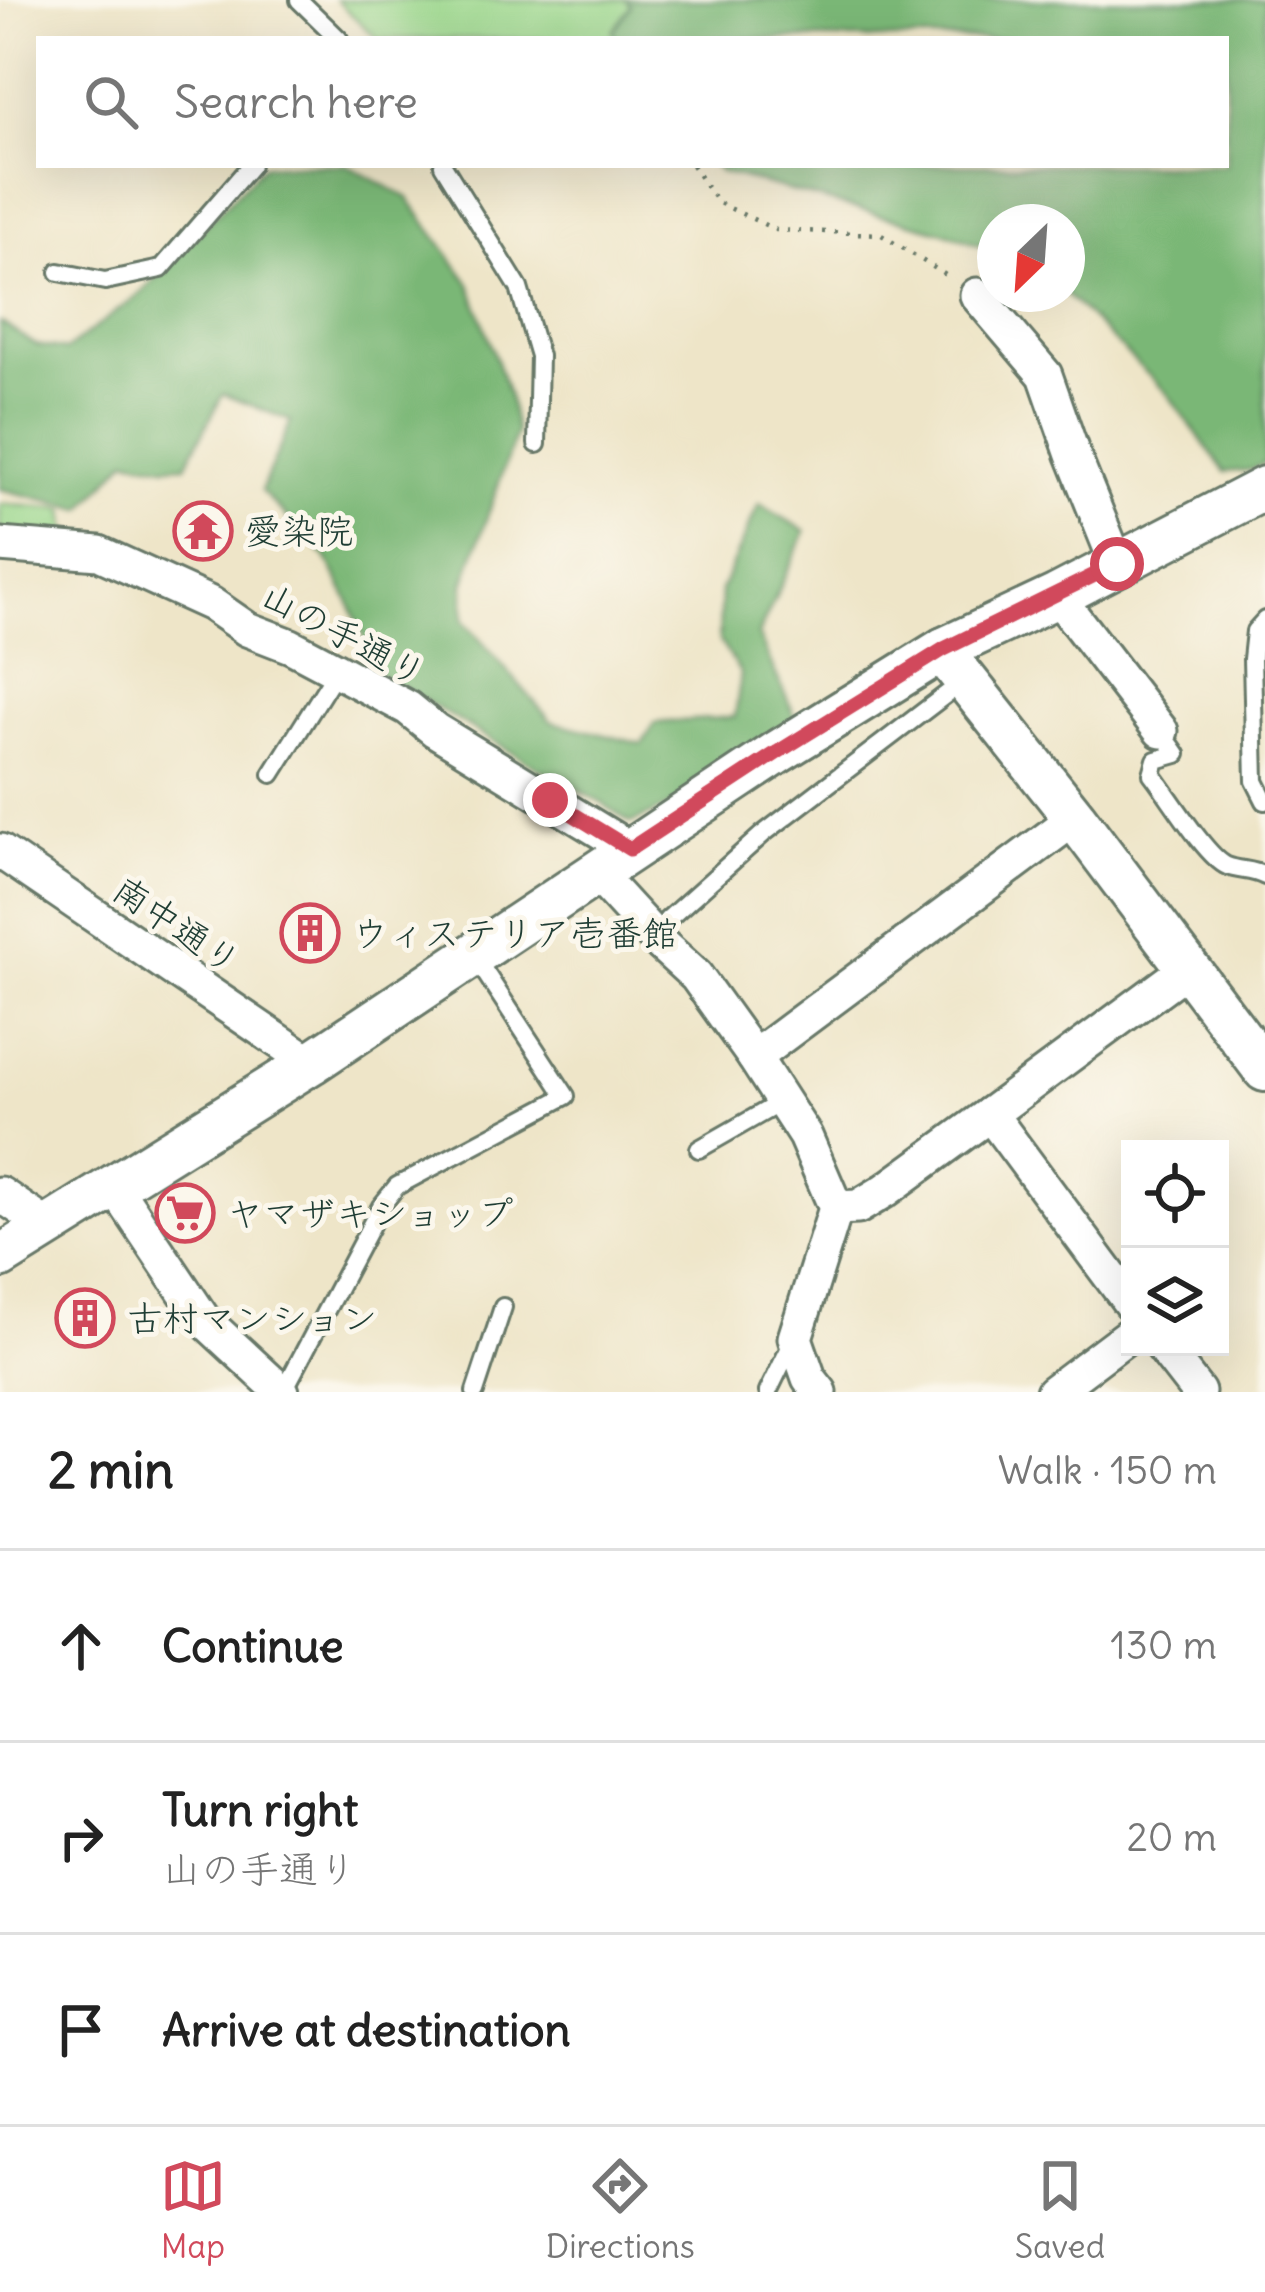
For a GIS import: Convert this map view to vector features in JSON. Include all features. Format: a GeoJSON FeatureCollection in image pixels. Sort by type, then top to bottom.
{"type":"FeatureCollection","features":[{"type":"Feature","properties":{"kind":"street"},"geometry":{"type":"LineString","coordinates":[[992,312],[1046,375],[1117,564]]}},
{"type":"Feature","properties":{"kind":"street"},"geometry":{"type":"LineString","coordinates":[[0,1257],[311,1063],[778,752],[955,664],[1057,596],[1265,488]]}},
{"type":"Feature","properties":{"kind":"street","name":"山の手通り"},"geometry":{"type":"LineString","coordinates":[[0,545],[99,553],[211,604],[248,629],[291,646],[408,708],[613,861],[658,927],[662,945],[697,976],[806,1136],[836,1208]]}},
{"type":"Feature","properties":{"kind":"street"},"geometry":{"type":"LineString","coordinates":[[1057,596],[1161,731]]}},
{"type":"Feature","properties":{"kind":"street"},"geometry":{"type":"LineString","coordinates":[[955,664],[1265,1070]]}},
{"type":"Feature","properties":{"kind":"street"},"geometry":{"type":"LineString","coordinates":[[754,1057],[1075,818]]}},
{"type":"Feature","properties":{"kind":"street","name":"南中通り"},"geometry":{"type":"LineString","coordinates":[[0,851],[311,1063]]}},
{"type":"Feature","properties":{"kind":"street"},"geometry":{"type":"LineString","coordinates":[[820,1392],[809,1378],[795,1338],[836,1208],[858,1207],[886,1190],[1188,968]]}},
{"type":"Feature","properties":{"kind":"street"},"geometry":{"type":"LineString","coordinates":[[990,1114],[1121,1291]]}},
{"type":"Feature","properties":{"kind":"street"},"geometry":{"type":"LineString","coordinates":[[114,1186],[203,1319],[269,1388]]}},
{"type":"Feature","properties":{"kind":"street"},"geometry":{"type":"LineString","coordinates":[[0,1194],[47,1226]]}},
{"type":"Feature","properties":{"kind":"street"},"geometry":{"type":"LineString","coordinates":[[1053,1392],[1121,1341]]}},
{"type":"Feature","properties":{"kind":"street"},"geometry":{"type":"LineString","coordinates":[[1170,1356],[1198,1392]]}},
{"type":"Feature","properties":{"kind":"lane"},"geometry":{"type":"LineString","coordinates":[[299,0],[336,36]]}},
{"type":"Feature","properties":{"kind":"lane"},"geometry":{"type":"LineString","coordinates":[[58,272],[105,281],[160,268],[248,168]]}},
{"type":"Feature","properties":{"kind":"lane"},"geometry":{"type":"LineString","coordinates":[[445,168],[519,287],[538,356],[537,444]]}},
{"type":"Feature","properties":{"kind":"lane"},"geometry":{"type":"LineString","coordinates":[[1265,620],[1255,631],[1259,687],[1255,781],[1265,801]]}},
{"type":"Feature","properties":{"kind":"lane"},"geometry":{"type":"LineString","coordinates":[[658,927],[955,664]]}},
{"type":"Feature","properties":{"kind":"lane"},"geometry":{"type":"LineString","coordinates":[[272,774],[336,672]]}},
{"type":"Feature","properties":{"kind":"lane"},"geometry":{"type":"LineString","coordinates":[[1161,731],[1177,754],[1156,760],[1152,774],[1177,812],[1226,866],[1265,876]]}},
{"type":"Feature","properties":{"kind":"lane"},"geometry":{"type":"LineString","coordinates":[[269,1388],[397,1186],[566,1096],[473,955]]}},
{"type":"Feature","properties":{"kind":"lane"},"geometry":{"type":"LineString","coordinates":[[699,1149],[782,1101]]}},
{"type":"Feature","properties":{"kind":"lane"},"geometry":{"type":"LineString","coordinates":[[475,1392],[503,1307]]}},
{"type":"Feature","properties":{"kind":"lane"},"geometry":{"type":"LineString","coordinates":[[768,1392],[795,1338]]}},
{"type":"Feature","properties":{"kind":"path"},"geometry":{"type":"LineString","coordinates":[[694,168],[717,202],[776,230],[880,234],[977,295]]}},
{"type":"Feature","properties":{"kind":"green space"},"geometry":{"type":"Polygon","coordinates":[[[336,0],[626,0],[632,5],[613,31],[616,36],[375,36],[336,0]]]}},
{"type":"Feature","properties":{"kind":"green space"},"geometry":{"type":"Polygon","coordinates":[[[626,0],[1265,0],[1265,463],[1225,472],[1167,393],[1084,312],[1085,204],[977,204],[977,244],[717,168],[1229,168],[1229,36],[616,36],[613,32],[631,6],[626,0]]]}},
{"type":"Feature","properties":{"kind":"green space"},"geometry":{"type":"Polygon","coordinates":[[[261,168],[353,168],[408,198],[470,284],[509,397],[516,433],[464,584],[464,621],[552,722],[642,744],[655,723],[735,717],[741,674],[719,640],[721,590],[759,504],[806,531],[758,635],[798,723],[676,803],[631,823],[378,673],[326,557],[261,491],[291,421],[223,394],[186,465],[127,459],[83,509],[0,489],[0,322],[36,345],[66,350],[142,292],[261,168]]]}},
{"type":"Feature","properties":{"kind":"green space"},"geometry":{"type":"Polygon","coordinates":[[[0,504],[65,509],[68,537],[0,534],[0,504]]]}},
{"type":"Feature","properties":{"kind":"place","name":"愛染院"},"geometry":{"type":"Point","coordinates":[203,531]}},
{"type":"Feature","properties":{"kind":"place","name":"ウィステリア壱番館"},"geometry":{"type":"Point","coordinates":[310,933]}},
{"type":"Feature","properties":{"kind":"place","name":"ヤマザキショップ"},"geometry":{"type":"Point","coordinates":[185,1213]}},
{"type":"Feature","properties":{"kind":"place","name":"古村マンション"},"geometry":{"type":"Point","coordinates":[85,1318]}},
{"type":"Feature","properties":{"kind":"route"},"geometry":{"type":"LineString","coordinates":[[550,800],[630,849],[944,649],[1117,564]]}}]}
